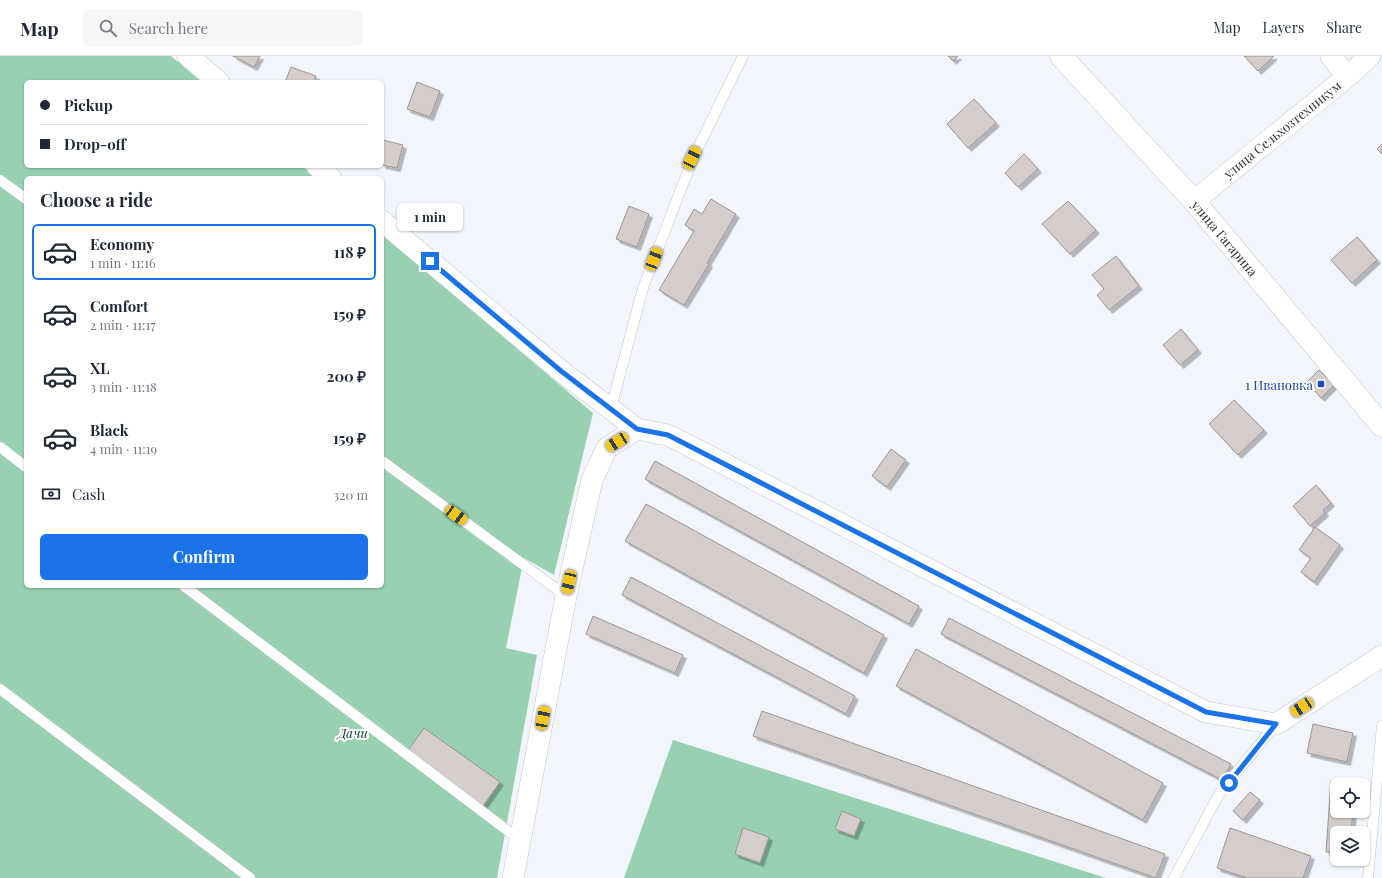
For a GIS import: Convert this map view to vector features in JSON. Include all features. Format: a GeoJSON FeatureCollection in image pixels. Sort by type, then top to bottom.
{"type":"FeatureCollection","features":[{"type":"Feature","properties":{"kind":"street"},"geometry":{"type":"LineString","coordinates":[[188,56],[217,80]]}},
{"type":"Feature","properties":{"kind":"street","name":"улица Гагарина"},"geometry":{"type":"LineString","coordinates":[[1062,56],[1194,201],[1382,426]]}},
{"type":"Feature","properties":{"kind":"street"},"geometry":{"type":"LineString","coordinates":[[1331,56],[1346,77]]}},
{"type":"Feature","properties":{"kind":"street","name":"улица Сельхозтехникум"},"geometry":{"type":"LineString","coordinates":[[1194,201],[1370,56]]}},
{"type":"Feature","properties":{"kind":"street"},"geometry":{"type":"LineString","coordinates":[[319,168],[329,176]]}},
{"type":"Feature","properties":{"kind":"street"},"geometry":{"type":"LineString","coordinates":[[384,223],[561,371],[637,429],[668,435],[1206,712],[1276,724],[1382,656]]}},
{"type":"Feature","properties":{"kind":"street"},"geometry":{"type":"LineString","coordinates":[[513,878],[566,596],[592,480],[607,448],[637,429]]}},
{"type":"Feature","properties":{"kind":"lane"},"geometry":{"type":"LineString","coordinates":[[611,408],[643,288],[692,158],[743,56]]}},
{"type":"Feature","properties":{"kind":"lane"},"geometry":{"type":"LineString","coordinates":[[0,180],[24,198]]}},
{"type":"Feature","properties":{"kind":"lane"},"geometry":{"type":"LineString","coordinates":[[0,447],[24,465]]}},
{"type":"Feature","properties":{"kind":"lane"},"geometry":{"type":"LineString","coordinates":[[384,462],[566,596]]}},
{"type":"Feature","properties":{"kind":"lane"},"geometry":{"type":"LineString","coordinates":[[187,588],[520,840]]}},
{"type":"Feature","properties":{"kind":"lane"},"geometry":{"type":"LineString","coordinates":[[0,689],[250,878]]}},
{"type":"Feature","properties":{"kind":"lane"},"geometry":{"type":"LineString","coordinates":[[1174,878],[1219,794],[1276,724]]}},
{"type":"Feature","properties":{"kind":"lane"},"geometry":{"type":"LineString","coordinates":[[1368,878],[1382,726]]}},
{"type":"Feature","properties":{"kind":"green space","name":"Дачи"},"geometry":{"type":"Polygon","coordinates":[[[0,56],[171,56],[200,80],[24,80],[24,168],[304,168],[314,176],[24,176],[24,588],[384,588],[384,236],[593,413],[554,575],[524,558],[506,648],[537,655],[497,878],[0,878],[0,56]]]}},
{"type":"Feature","properties":{"kind":"green space"},"geometry":{"type":"Polygon","coordinates":[[[673,740],[1106,878],[624,878],[673,740]]]}},
{"type":"Feature","properties":{"kind":"building"},"geometry":{"type":"Polygon","coordinates":[[[233,56],[260,56],[254,67],[233,56]]]}},
{"type":"Feature","properties":{"kind":"building"},"geometry":{"type":"Polygon","coordinates":[[[948,56],[958,56],[953,61],[948,56]]]}},
{"type":"Feature","properties":{"kind":"building"},"geometry":{"type":"Polygon","coordinates":[[[1244,56],[1274,56],[1258,71],[1244,56]]]}},
{"type":"Feature","properties":{"kind":"building"},"geometry":{"type":"Polygon","coordinates":[[[291,67],[316,76],[315,80],[286,80],[291,67]]]}},
{"type":"Feature","properties":{"kind":"building"},"geometry":{"type":"Polygon","coordinates":[[[417,82],[440,91],[430,117],[407,109],[417,82]]]}},
{"type":"Feature","properties":{"kind":"building"},"geometry":{"type":"Polygon","coordinates":[[[974,99],[996,123],[968,148],[947,124],[974,99]]]}},
{"type":"Feature","properties":{"kind":"building"},"geometry":{"type":"Polygon","coordinates":[[[384,140],[403,145],[397,168],[384,165],[384,140]]]}},
{"type":"Feature","properties":{"kind":"building"},"geometry":{"type":"Polygon","coordinates":[[[1382,144],[1382,154],[1377,149],[1382,144]]]}},
{"type":"Feature","properties":{"kind":"building"},"geometry":{"type":"Polygon","coordinates":[[[1024,154],[1038,169],[1018,187],[1005,173],[1024,154]]]}},
{"type":"Feature","properties":{"kind":"building"},"geometry":{"type":"Polygon","coordinates":[[[711,199],[736,214],[707,263],[709,264],[684,305],[659,290],[694,231],[685,225],[694,209],[702,214],[711,199]]]}},
{"type":"Feature","properties":{"kind":"building"},"geometry":{"type":"Polygon","coordinates":[[[1068,201],[1096,230],[1070,254],[1042,224],[1068,201]]]}},
{"type":"Feature","properties":{"kind":"building"},"geometry":{"type":"Polygon","coordinates":[[[629,206],[649,214],[637,247],[616,239],[629,206]]]}},
{"type":"Feature","properties":{"kind":"building"},"geometry":{"type":"Polygon","coordinates":[[[1357,237],[1377,260],[1352,283],[1331,260],[1357,237]]]}},
{"type":"Feature","properties":{"kind":"building"},"geometry":{"type":"Polygon","coordinates":[[[1116,256],[1139,286],[1109,310],[1097,295],[1104,289],[1092,275],[1116,256]]]}},
{"type":"Feature","properties":{"kind":"building"},"geometry":{"type":"Polygon","coordinates":[[[1181,329],[1198,350],[1180,365],[1163,345],[1181,329]]]}},
{"type":"Feature","properties":{"kind":"building"},"geometry":{"type":"Polygon","coordinates":[[[1319,370],[1334,385],[1321,398],[1307,382],[1319,370]]]}},
{"type":"Feature","properties":{"kind":"building"},"geometry":{"type":"Polygon","coordinates":[[[1234,400],[1264,430],[1238,455],[1209,424],[1234,400]]]}},
{"type":"Feature","properties":{"kind":"building"},"geometry":{"type":"Polygon","coordinates":[[[891,449],[906,460],[887,487],[872,476],[891,449]]]}},
{"type":"Feature","properties":{"kind":"building"},"geometry":{"type":"Polygon","coordinates":[[[655,461],[919,606],[909,624],[645,479],[655,461]]]}},
{"type":"Feature","properties":{"kind":"building"},"geometry":{"type":"Polygon","coordinates":[[[1316,485],[1331,503],[1323,510],[1325,513],[1310,526],[1293,506],[1316,485]]]}},
{"type":"Feature","properties":{"kind":"building"},"geometry":{"type":"Polygon","coordinates":[[[646,504],[884,635],[864,673],[625,541],[646,504]]]}},
{"type":"Feature","properties":{"kind":"building"},"geometry":{"type":"Polygon","coordinates":[[[1315,527],[1340,545],[1314,582],[1301,572],[1311,558],[1299,550],[1315,527]]]}},
{"type":"Feature","properties":{"kind":"building"},"geometry":{"type":"Polygon","coordinates":[[[631,577],[855,696],[846,714],[622,595],[631,577]]]}},
{"type":"Feature","properties":{"kind":"building"},"geometry":{"type":"Polygon","coordinates":[[[593,616],[683,655],[675,673],[586,634],[593,616]]]}},
{"type":"Feature","properties":{"kind":"building"},"geometry":{"type":"Polygon","coordinates":[[[949,618],[1231,764],[1222,780],[941,634],[949,618]]]}},
{"type":"Feature","properties":{"kind":"building"},"geometry":{"type":"Polygon","coordinates":[[[916,649],[1163,783],[1143,820],[896,686],[916,649]]]}},
{"type":"Feature","properties":{"kind":"building"},"geometry":{"type":"Polygon","coordinates":[[[762,711],[1165,854],[1156,878],[753,736],[762,711]]]}},
{"type":"Feature","properties":{"kind":"building"},"geometry":{"type":"Polygon","coordinates":[[[1313,724],[1353,733],[1347,762],[1307,753],[1313,724]]]}},
{"type":"Feature","properties":{"kind":"building"},"geometry":{"type":"Polygon","coordinates":[[[424,728],[500,782],[483,806],[407,752],[424,728]]]}},
{"type":"Feature","properties":{"kind":"building"},"geometry":{"type":"Polygon","coordinates":[[[1250,792],[1260,800],[1243,820],[1233,811],[1250,792]]]}},
{"type":"Feature","properties":{"kind":"building"},"geometry":{"type":"Polygon","coordinates":[[[1330,795],[1330,818],[1352,818],[1352,826],[1330,826],[1330,852],[1326,852],[1330,795]]]}},
{"type":"Feature","properties":{"kind":"building"},"geometry":{"type":"Polygon","coordinates":[[[842,811],[861,819],[854,836],[835,829],[842,811]]]}},
{"type":"Feature","properties":{"kind":"building"},"geometry":{"type":"Polygon","coordinates":[[[743,828],[769,837],[760,863],[735,854],[743,828]]]}},
{"type":"Feature","properties":{"kind":"building"},"geometry":{"type":"Polygon","coordinates":[[[1230,828],[1311,856],[1303,878],[1247,878],[1217,868],[1230,828]]]}},
{"type":"Feature","properties":{"kind":"place","name":"1 Ивановка"},"geometry":{"type":"Point","coordinates":[1321,384]}},
{"type":"Feature","properties":{"kind":"route"},"geometry":{"type":"LineString","coordinates":[[430,261],[561,371],[637,429],[668,435],[1206,712],[1276,724],[1229,783]]}}]}
